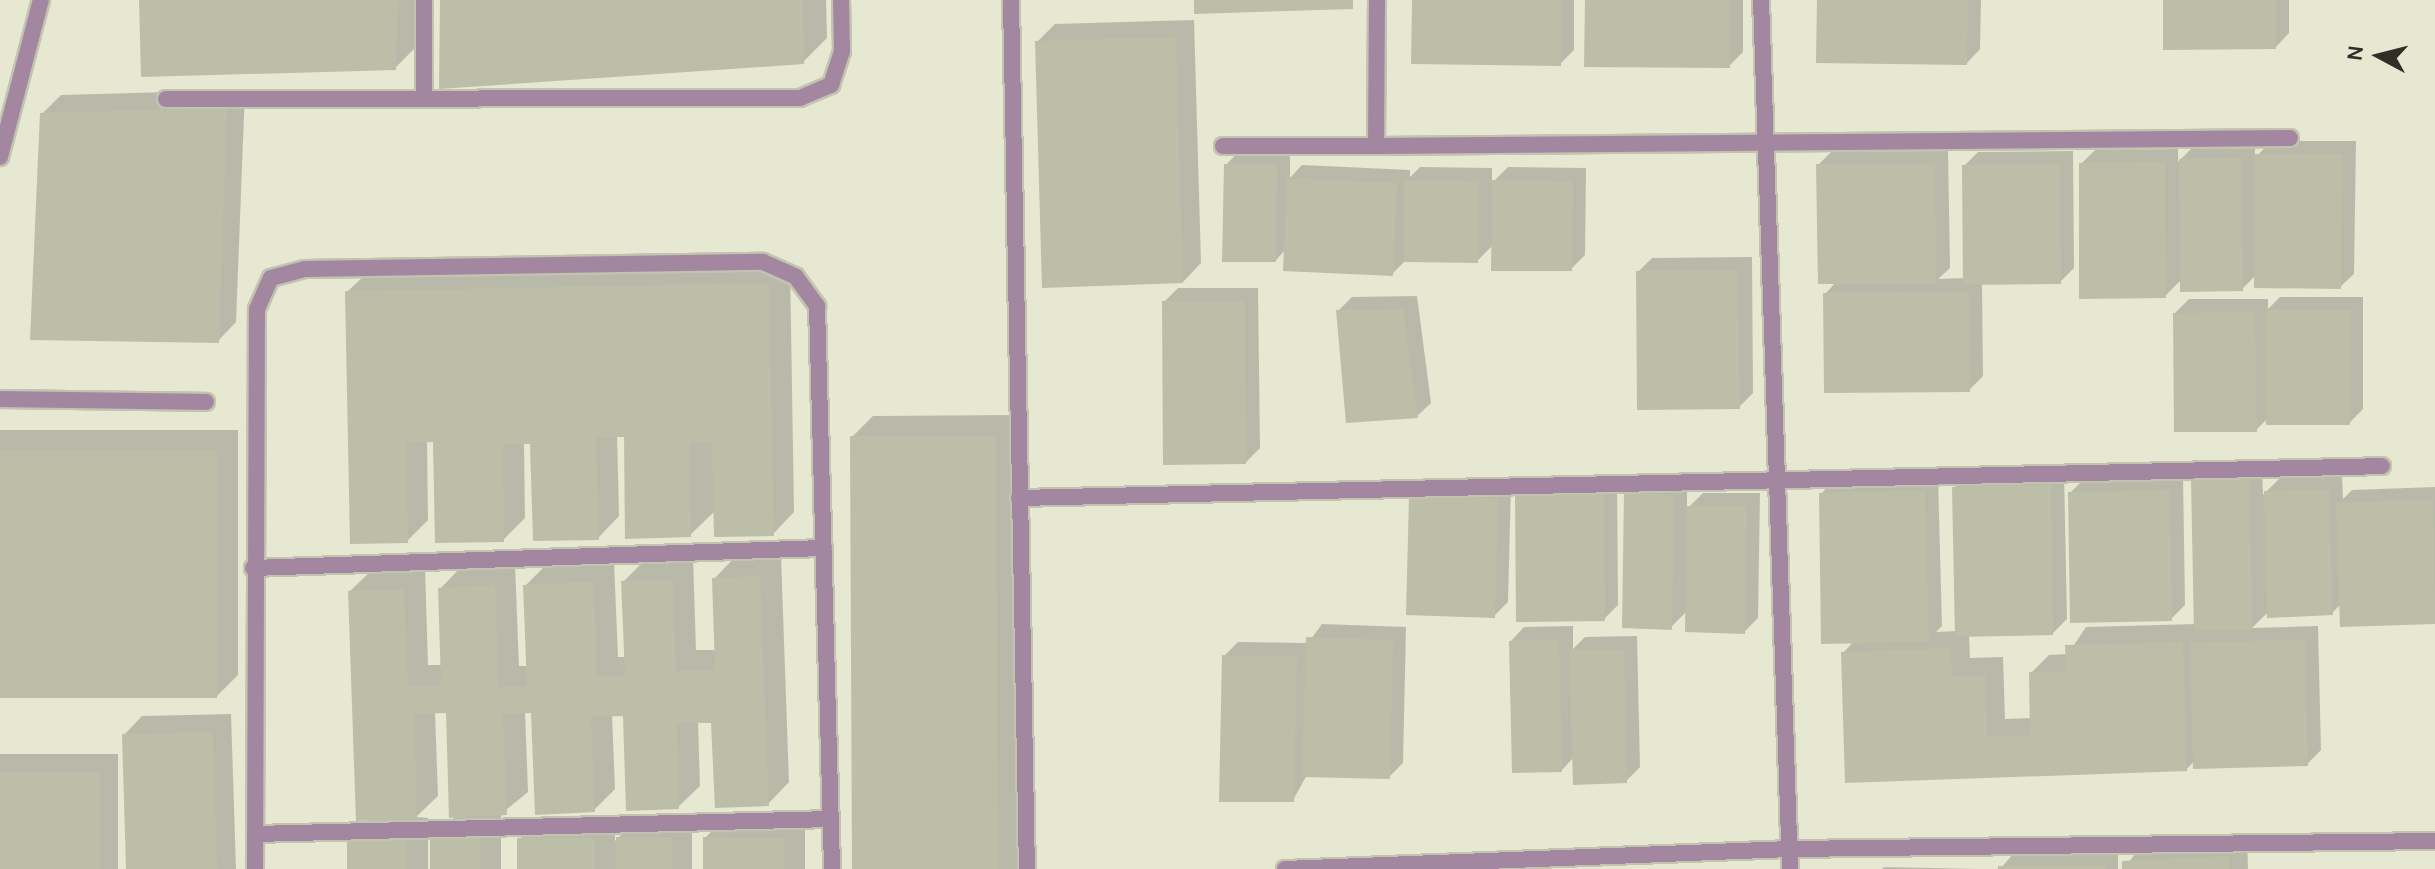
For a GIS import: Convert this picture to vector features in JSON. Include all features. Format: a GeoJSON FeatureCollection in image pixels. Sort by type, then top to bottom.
{"type":"FeatureCollection","features":[{"type":"Feature","properties":{"kind":"street"},"geometry":{"type":"LineString","coordinates":[[0,157],[41,0]]}},
{"type":"Feature","properties":{"kind":"street"},"geometry":{"type":"LineString","coordinates":[[424,0],[424,97]]}},
{"type":"Feature","properties":{"kind":"street"},"geometry":{"type":"LineString","coordinates":[[166,99],[800,98],[831,85],[842,51],[841,0]]}},
{"type":"Feature","properties":{"kind":"street"},"geometry":{"type":"LineString","coordinates":[[1011,0],[1027,869]]}},
{"type":"Feature","properties":{"kind":"street"},"geometry":{"type":"LineString","coordinates":[[1376,146],[1377,0]]}},
{"type":"Feature","properties":{"kind":"street"},"geometry":{"type":"LineString","coordinates":[[1761,0],[1790,869]]}},
{"type":"Feature","properties":{"kind":"street"},"geometry":{"type":"LineString","coordinates":[[1223,146],[2290,138]]}},
{"type":"Feature","properties":{"kind":"street"},"geometry":{"type":"LineString","coordinates":[[255,869],[253,568],[257,309],[271,278],[305,269],[763,262],[796,277],[817,306],[832,869]]}},
{"type":"Feature","properties":{"kind":"street"},"geometry":{"type":"LineString","coordinates":[[0,399],[206,402]]}},
{"type":"Feature","properties":{"kind":"street"},"geometry":{"type":"LineString","coordinates":[[1019,498],[1544,482],[1777,483],[2382,466]]}},
{"type":"Feature","properties":{"kind":"street"},"geometry":{"type":"LineString","coordinates":[[253,568],[824,548]]}},
{"type":"Feature","properties":{"kind":"street"},"geometry":{"type":"LineString","coordinates":[[255,834],[831,819]]}},
{"type":"Feature","properties":{"kind":"street"},"geometry":{"type":"LineString","coordinates":[[1285,869],[1789,849],[2435,841]]}},
{"type":"Feature","properties":{"kind":"building"},"geometry":{"type":"Polygon","coordinates":[[[139,0],[398,0],[396,70],[141,77],[139,0]]]}},
{"type":"Feature","properties":{"kind":"building"},"geometry":{"type":"Polygon","coordinates":[[[440,0],[803,0],[804,64],[439,89],[440,0]]]}},
{"type":"Feature","properties":{"kind":"building"},"geometry":{"type":"Polygon","coordinates":[[[1194,0],[1353,0],[1353,9],[1194,14],[1194,0]]]}},
{"type":"Feature","properties":{"kind":"building"},"geometry":{"type":"Polygon","coordinates":[[[1412,0],[1561,0],[1561,66],[1411,64],[1412,0]]]}},
{"type":"Feature","properties":{"kind":"building"},"geometry":{"type":"Polygon","coordinates":[[[1585,0],[1730,0],[1730,68],[1584,67],[1585,0]]]}},
{"type":"Feature","properties":{"kind":"building"},"geometry":{"type":"Polygon","coordinates":[[[1817,0],[1968,0],[1967,65],[1816,63],[1817,0]]]}},
{"type":"Feature","properties":{"kind":"building"},"geometry":{"type":"Polygon","coordinates":[[[2163,0],[2276,0],[2276,49],[2163,50],[2163,0]]]}},
{"type":"Feature","properties":{"kind":"building"},"geometry":{"type":"Polygon","coordinates":[[[1176,37],[1183,283],[1042,288],[1035,41],[1176,37]]]}},
{"type":"Feature","properties":{"kind":"building"},"geometry":{"type":"Polygon","coordinates":[[[227,108],[219,343],[30,340],[40,113],[227,108]]]}},
{"type":"Feature","properties":{"kind":"building"},"geometry":{"type":"Polygon","coordinates":[[[2255,154],[2342,154],[2341,289],[2254,288],[2255,154]]]}},
{"type":"Feature","properties":{"kind":"building"},"geometry":{"type":"Polygon","coordinates":[[[2179,159],[2242,159],[2243,291],[2180,292],[2179,159]]]}},
{"type":"Feature","properties":{"kind":"building"},"geometry":{"type":"Polygon","coordinates":[[[2165,162],[2166,298],[2079,299],[2079,163],[2165,162]]]}},
{"type":"Feature","properties":{"kind":"building"},"geometry":{"type":"Polygon","coordinates":[[[1935,163],[1936,284],[1818,284],[1816,164],[1935,163]]]}},
{"type":"Feature","properties":{"kind":"building"},"geometry":{"type":"Polygon","coordinates":[[[1224,164],[1277,165],[1276,262],[1222,262],[1224,164]]]}},
{"type":"Feature","properties":{"kind":"building"},"geometry":{"type":"Polygon","coordinates":[[[2060,164],[2061,284],[1963,285],[1962,165],[2060,164]]]}},
{"type":"Feature","properties":{"kind":"building"},"geometry":{"type":"Polygon","coordinates":[[[1287,178],[1397,183],[1393,276],[1283,271],[1287,178]]]}},
{"type":"Feature","properties":{"kind":"building"},"geometry":{"type":"Polygon","coordinates":[[[1404,180],[1479,181],[1478,263],[1404,262],[1404,180]]]}},
{"type":"Feature","properties":{"kind":"building"},"geometry":{"type":"Polygon","coordinates":[[[1492,180],[1573,181],[1572,271],[1491,271],[1492,180]]]}},
{"type":"Feature","properties":{"kind":"building"},"geometry":{"type":"Polygon","coordinates":[[[1738,270],[1740,409],[1637,410],[1636,271],[1738,270]]]}},
{"type":"Feature","properties":{"kind":"building"},"geometry":{"type":"Polygon","coordinates":[[[769,283],[774,536],[714,537],[712,443],[690,443],[691,537],[625,539],[624,437],[596,437],[599,540],[533,541],[530,444],[503,444],[504,542],[435,543],[433,442],[406,443],[408,543],[350,544],[345,291],[769,283]]]}},
{"type":"Feature","properties":{"kind":"building"},"geometry":{"type":"Polygon","coordinates":[[[1969,291],[1970,392],[1824,393],[1823,293],[1969,291]]]}},
{"type":"Feature","properties":{"kind":"building"},"geometry":{"type":"Polygon","coordinates":[[[1162,301],[1245,301],[1246,464],[1163,465],[1162,301]]]}},
{"type":"Feature","properties":{"kind":"building"},"geometry":{"type":"Polygon","coordinates":[[[1403,309],[1418,418],[1346,423],[1336,310],[1403,309]]]}},
{"type":"Feature","properties":{"kind":"building"},"geometry":{"type":"Polygon","coordinates":[[[2265,310],[2350,310],[2350,425],[2266,425],[2265,310]]]}},
{"type":"Feature","properties":{"kind":"building"},"geometry":{"type":"Polygon","coordinates":[[[2255,312],[2257,432],[2174,432],[2173,313],[2255,312]]]}},
{"type":"Feature","properties":{"kind":"building"},"geometry":{"type":"Polygon","coordinates":[[[850,436],[996,436],[998,869],[852,869],[850,436]]]}},
{"type":"Feature","properties":{"kind":"building"},"geometry":{"type":"Polygon","coordinates":[[[0,451],[217,451],[217,698],[0,698],[0,451]]]}},
{"type":"Feature","properties":{"kind":"building"},"geometry":{"type":"Polygon","coordinates":[[[2249,479],[2253,630],[2194,631],[2191,480],[2249,479]]]}},
{"type":"Feature","properties":{"kind":"building"},"geometry":{"type":"Polygon","coordinates":[[[2051,485],[2053,635],[1955,637],[1952,487],[2051,485]]]}},
{"type":"Feature","properties":{"kind":"building"},"geometry":{"type":"Polygon","coordinates":[[[2329,489],[2333,615],[2267,618],[2264,491],[2329,489]]]}},
{"type":"Feature","properties":{"kind":"building"},"geometry":{"type":"Polygon","coordinates":[[[1925,490],[1929,642],[1821,644],[1819,493],[1925,490]]]}},
{"type":"Feature","properties":{"kind":"building"},"geometry":{"type":"Polygon","coordinates":[[[2170,490],[2172,621],[2070,623],[2068,492],[2170,490]]]}},
{"type":"Feature","properties":{"kind":"building"},"geometry":{"type":"Polygon","coordinates":[[[1604,493],[1605,621],[1516,622],[1515,494],[1604,493]]]}},
{"type":"Feature","properties":{"kind":"building"},"geometry":{"type":"Polygon","coordinates":[[[1624,493],[1674,495],[1672,630],[1622,628],[1624,493]]]}},
{"type":"Feature","properties":{"kind":"building"},"geometry":{"type":"Polygon","coordinates":[[[1409,496],[1498,498],[1495,618],[1406,615],[1409,496]]]}},
{"type":"Feature","properties":{"kind":"building"},"geometry":{"type":"Polygon","coordinates":[[[2434,499],[2435,624],[2340,627],[2336,503],[2434,499]]]}},
{"type":"Feature","properties":{"kind":"building"},"geometry":{"type":"Polygon","coordinates":[[[1687,506],[1747,506],[1745,634],[1685,632],[1687,506]]]}},
{"type":"Feature","properties":{"kind":"building"},"geometry":{"type":"Polygon","coordinates":[[[760,576],[769,806],[715,808],[711,723],[677,723],[679,809],[626,811],[623,716],[591,717],[595,812],[535,815],[531,713],[503,714],[507,815],[449,818],[446,713],[414,714],[417,819],[356,821],[348,591],[404,589],[408,685],[441,685],[438,588],[495,585],[499,687],[527,686],[523,585],[594,582],[597,677],[625,676],[621,581],[673,579],[676,671],[715,670],[712,578],[760,576]]]}},
{"type":"Feature","properties":{"kind":"building"},"geometry":{"type":"Polygon","coordinates":[[[1306,637],[1393,640],[1390,779],[1302,777],[1306,637]]]}},
{"type":"Feature","properties":{"kind":"building"},"geometry":{"type":"Polygon","coordinates":[[[1559,639],[1562,772],[1512,773],[1509,641],[1559,639]]]}},
{"type":"Feature","properties":{"kind":"building"},"geometry":{"type":"Polygon","coordinates":[[[2305,639],[2308,766],[2193,769],[2190,643],[2305,639]]]}},
{"type":"Feature","properties":{"kind":"building"},"geometry":{"type":"Polygon","coordinates":[[[2183,642],[2187,771],[1845,783],[1841,652],[1951,648],[1952,676],[1986,675],[1987,736],[2030,735],[2029,672],[2066,671],[2065,645],[2183,642]]]}},
{"type":"Feature","properties":{"kind":"building"},"geometry":{"type":"Polygon","coordinates":[[[1624,649],[1627,783],[1573,785],[1569,650],[1624,649]]]}},
{"type":"Feature","properties":{"kind":"building"},"geometry":{"type":"Polygon","coordinates":[[[1222,655],[1297,656],[1294,802],[1219,802],[1222,655]]]}},
{"type":"Feature","properties":{"kind":"building"},"geometry":{"type":"Polygon","coordinates":[[[213,732],[217,869],[126,869],[122,734],[213,732]]]}},
{"type":"Feature","properties":{"kind":"building"},"geometry":{"type":"Polygon","coordinates":[[[0,772],[100,772],[100,869],[0,869],[0,772]]]}},
{"type":"Feature","properties":{"kind":"building"},"geometry":{"type":"Polygon","coordinates":[[[480,837],[480,869],[430,869],[430,838],[480,837]]]}},
{"type":"Feature","properties":{"kind":"building"},"geometry":{"type":"Polygon","coordinates":[[[616,837],[672,837],[672,869],[616,869],[616,837]]]}},
{"type":"Feature","properties":{"kind":"building"},"geometry":{"type":"Polygon","coordinates":[[[703,837],[784,838],[784,869],[703,869],[703,837]]]}},
{"type":"Feature","properties":{"kind":"building"},"geometry":{"type":"Polygon","coordinates":[[[347,838],[407,838],[407,869],[347,869],[347,838]]]}},
{"type":"Feature","properties":{"kind":"building"},"geometry":{"type":"Polygon","coordinates":[[[517,838],[595,838],[595,869],[517,869],[517,838]]]}},
{"type":"Feature","properties":{"kind":"building"},"geometry":{"type":"Polygon","coordinates":[[[2229,856],[2229,869],[2122,869],[2122,861],[2229,856]]]}},
{"type":"Feature","properties":{"kind":"building"},"geometry":{"type":"Polygon","coordinates":[[[2105,865],[2105,869],[1998,869],[1998,866],[2105,865]]]}}]}
